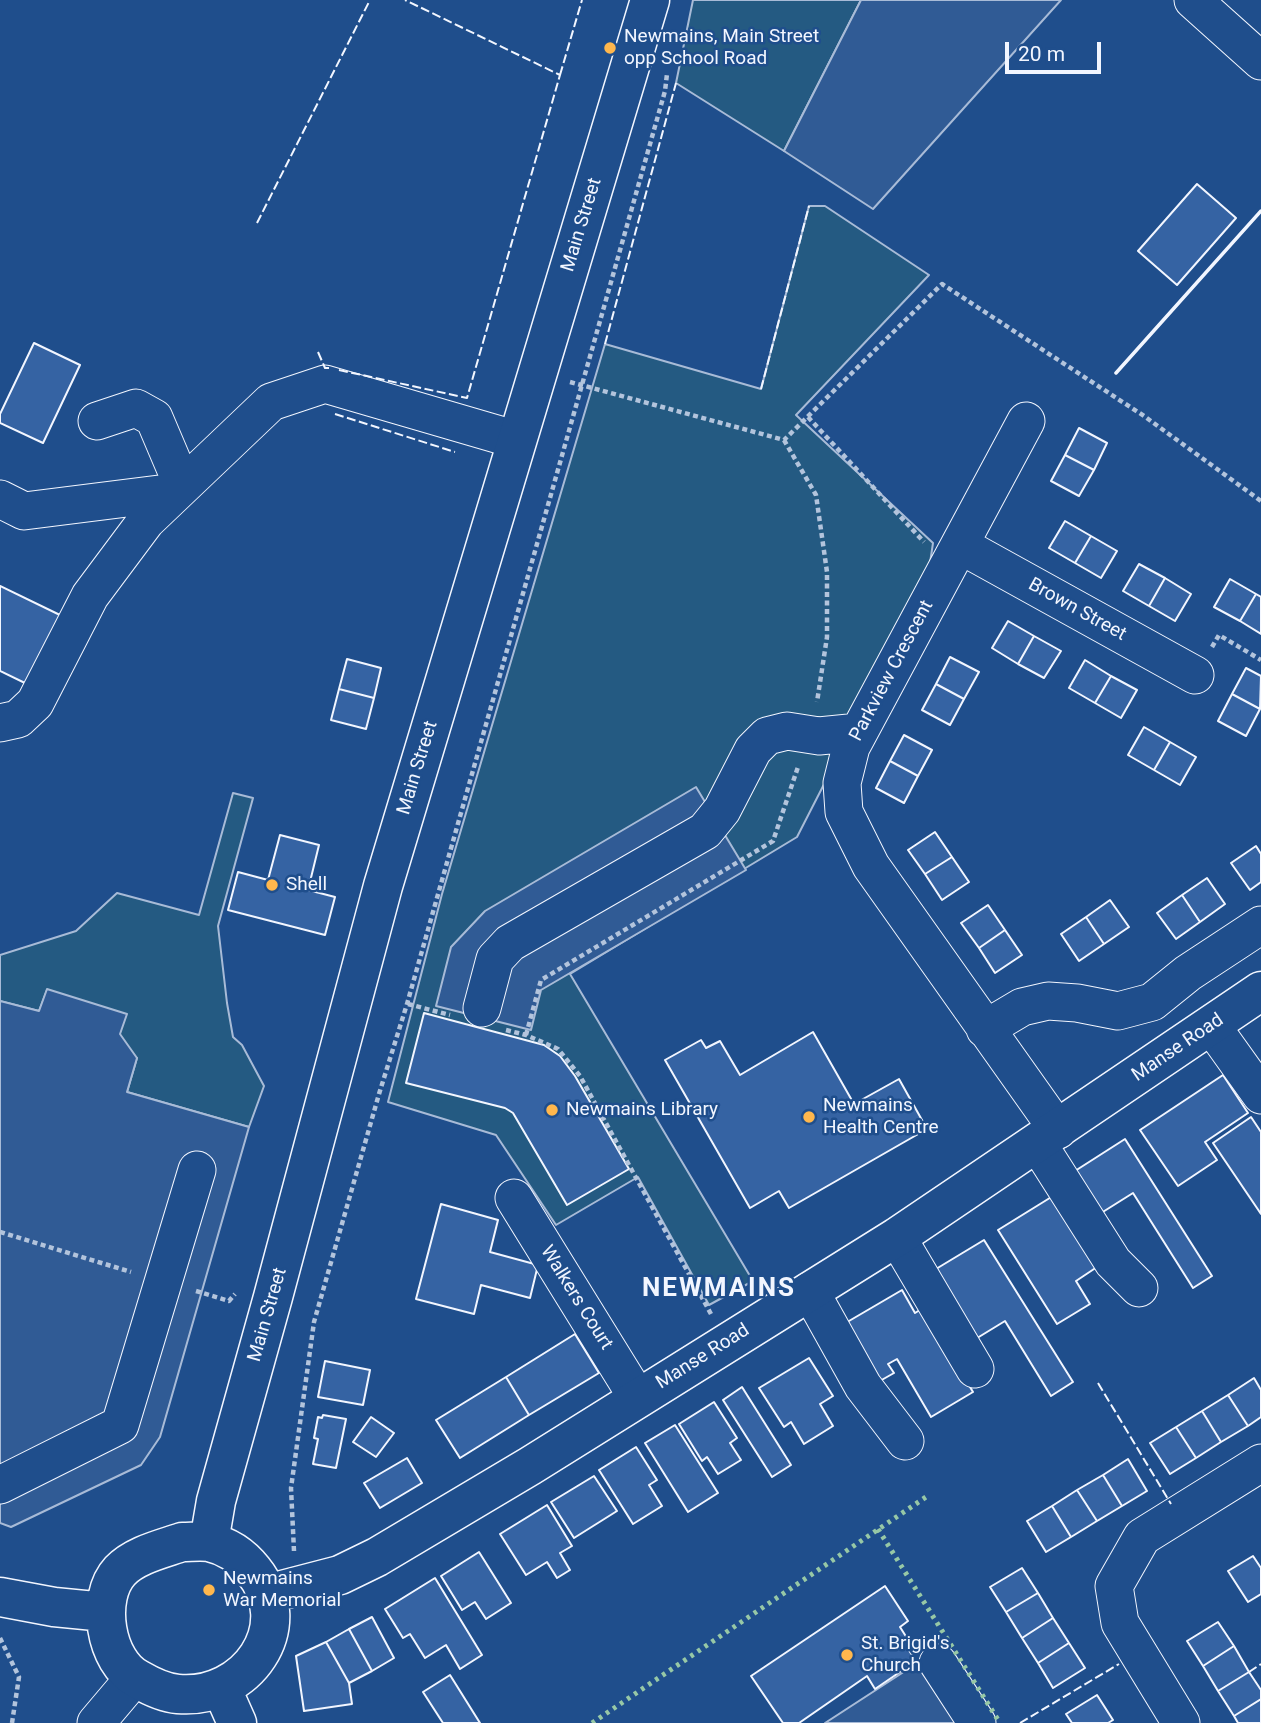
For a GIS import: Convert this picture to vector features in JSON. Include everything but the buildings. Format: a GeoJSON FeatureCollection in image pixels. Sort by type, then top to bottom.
{"type":"FeatureCollection","features":[{"type":"Feature","properties":{"kind":"main road","name":"Main Street"},"geometry":{"type":"LineString","coordinates":[[209,1542],[216,1502],[383,886],[650,0]]}},
{"type":"Feature","properties":{"kind":"main road","name":"Manse Road"},"geometry":{"type":"LineString","coordinates":[[282,1591],[340,1574],[377,1558],[530,1465],[897,1237],[1261,991]]}},
{"type":"Feature","properties":{"kind":"main road"},"geometry":{"type":"LineString","coordinates":[[182,1542],[209,1542],[241,1555],[256,1574],[282,1591],[258,1658],[240,1677],[221,1687],[176,1694],[134,1678],[120,1663],[110,1641],[105,1612],[109,1589],[119,1571],[136,1559],[182,1542]]}},
{"type":"Feature","properties":{"kind":"main road"},"geometry":{"type":"LineString","coordinates":[[0,1597],[54,1608],[105,1612]]}},
{"type":"Feature","properties":{"kind":"main road"},"geometry":{"type":"LineString","coordinates":[[221,1687],[237,1723]]}},
{"type":"Feature","properties":{"kind":"street"},"geometry":{"type":"LineString","coordinates":[[1193,0],[1261,61]]}},
{"type":"Feature","properties":{"kind":"street"},"geometry":{"type":"LineString","coordinates":[[0,723],[19,719],[35,703],[90,596],[146,522],[271,402],[325,384],[517,440]]}},
{"type":"Feature","properties":{"kind":"street"},"geometry":{"type":"LineString","coordinates":[[97,421],[136,408],[154,418],[179,488]]}},
{"type":"Feature","properties":{"kind":"street","name":"Parkview Crescent"},"geometry":{"type":"LineString","coordinates":[[1027,421],[851,747],[842,783],[844,812],[871,866],[985,1029],[1048,1137],[1113,1262],[1139,1288]]}},
{"type":"Feature","properties":{"kind":"street"},"geometry":{"type":"LineString","coordinates":[[0,499],[24,511],[179,488]]}},
{"type":"Feature","properties":{"kind":"street","name":"Brown Street"},"geometry":{"type":"LineString","coordinates":[[954,556],[1195,675]]}},
{"type":"Feature","properties":{"kind":"street"},"geometry":{"type":"LineString","coordinates":[[480,1018],[495,959],[510,943],[705,831],[722,810],[753,750],[767,736],[787,731],[819,736],[859,732]]}},
{"type":"Feature","properties":{"kind":"street"},"geometry":{"type":"LineString","coordinates":[[985,1029],[1022,1007],[1048,1001],[1077,1003],[1118,1011],[1152,1002],[1188,973],[1261,925]]}},
{"type":"Feature","properties":{"kind":"street"},"geometry":{"type":"LineString","coordinates":[[1211,1025],[1261,1094]]}},
{"type":"Feature","properties":{"kind":"street"},"geometry":{"type":"LineString","coordinates":[[0,1485],[120,1425],[197,1170]]}},
{"type":"Feature","properties":{"kind":"street","name":"Walkers Court"},"geometry":{"type":"LineString","coordinates":[[514,1198],[638,1397]]}},
{"type":"Feature","properties":{"kind":"street"},"geometry":{"type":"LineString","coordinates":[[897,1237],[975,1369]]}},
{"type":"Feature","properties":{"kind":"street"},"geometry":{"type":"LineString","coordinates":[[810,1291],[863,1386],[905,1441]]}},
{"type":"Feature","properties":{"kind":"street"},"geometry":{"type":"LineString","coordinates":[[1181,1723],[1120,1623],[1114,1586],[1142,1537],[1261,1463]]}},
{"type":"Feature","properties":{"kind":"street"},"geometry":{"type":"LineString","coordinates":[[938,1663],[977,1723]]}},
{"type":"Feature","properties":{"kind":"street"},"geometry":{"type":"LineString","coordinates":[[96,1723],[134,1678]]}},
{"type":"Feature","properties":{"kind":"path"},"geometry":{"type":"LineString","coordinates":[[282,1591],[291,1488],[314,1322],[582,386],[665,91],[668,65]]}},
{"type":"Feature","properties":{"kind":"path"},"geometry":{"type":"LineString","coordinates":[[537,373],[784,440],[942,285],[1144,416],[1261,501]]}},
{"type":"Feature","properties":{"kind":"path"},"geometry":{"type":"LineString","coordinates":[[808,417],[954,556]]}},
{"type":"Feature","properties":{"kind":"path"},"geometry":{"type":"LineString","coordinates":[[1195,675],[1219,635],[1261,660]]}},
{"type":"Feature","properties":{"kind":"path"},"geometry":{"type":"LineString","coordinates":[[407,1004],[480,1018],[558,1049],[580,1076],[727,1342]]}},
{"type":"Feature","properties":{"kind":"path"},"geometry":{"type":"LineString","coordinates":[[0,1639],[19,1677],[12,1723]]}},
{"type":"Feature","properties":{"kind":"shaded area"},"geometry":{"type":"Polygon","coordinates":[[[693,0],[861,0],[784,151],[676,83],[693,0]]]}},
{"type":"Feature","properties":{"kind":"shaded area"},"geometry":{"type":"Polygon","coordinates":[[[861,0],[1061,0],[873,209],[784,151],[861,0]]]}},
{"type":"Feature","properties":{"kind":"shaded area"},"geometry":{"type":"Polygon","coordinates":[[[809,206],[825,206],[929,275],[796,415],[933,543],[927,583],[797,837],[570,974],[753,1281],[709,1305],[638,1177],[556,1225],[496,1135],[388,1102],[442,894],[605,344],[761,389],[809,206]]]}},
{"type":"Feature","properties":{"kind":"shaded area"},"geometry":{"type":"Polygon","coordinates":[[[696,787],[746,870],[541,990],[531,1030],[436,1006],[451,947],[485,911],[696,787]]]}},
{"type":"Feature","properties":{"kind":"shaded area"},"geometry":{"type":"Polygon","coordinates":[[[233,793],[253,798],[218,926],[233,1037],[242,1045],[264,1086],[249,1127],[127,1092],[137,1058],[47,990],[39,1011],[0,1001],[0,955],[76,931],[117,893],[199,915],[233,793]]]}},
{"type":"Feature","properties":{"kind":"shaded area"},"geometry":{"type":"Polygon","coordinates":[[[47,989],[127,1014],[120,1034],[137,1058],[127,1092],[249,1127],[160,1437],[141,1465],[11,1527],[0,1523],[0,1001],[39,1011],[47,989]]]}},
{"type":"Feature","properties":{"kind":"shaded area"},"geometry":{"type":"Polygon","coordinates":[[[939,1649],[987,1723],[825,1723],[939,1649]]]}},
{"type":"Feature","properties":{"kind":"hedge"},"geometry":{"type":"LineString","coordinates":[[592,1723],[926,1497]]}},
{"type":"Feature","properties":{"kind":"hedge"},"geometry":{"type":"LineString","coordinates":[[878,1529],[1000,1723]]}},
{"type":"Feature","properties":{"kind":"fence"},"geometry":{"type":"LineString","coordinates":[[257,223],[370,0]]}},
{"type":"Feature","properties":{"kind":"fence"},"geometry":{"type":"LineString","coordinates":[[339,370],[467,398],[560,75],[405,0]]}},
{"type":"Feature","properties":{"kind":"fence"},"geometry":{"type":"LineString","coordinates":[[560,75],[582,0]]}},
{"type":"Feature","properties":{"kind":"fence"},"geometry":{"type":"LineString","coordinates":[[605,344],[676,83]]}},
{"type":"Feature","properties":{"kind":"fence"},"geometry":{"type":"LineString","coordinates":[[761,389],[809,206]]}},
{"type":"Feature","properties":{"kind":"fence"},"geometry":{"type":"LineString","coordinates":[[318,352],[325,368],[329,368]]}},
{"type":"Feature","properties":{"kind":"fence"},"geometry":{"type":"LineString","coordinates":[[335,414],[455,452]]}},
{"type":"Feature","properties":{"kind":"fence"},"geometry":{"type":"LineString","coordinates":[[1098,1383],[1171,1504]]}},
{"type":"Feature","properties":{"kind":"fence"},"geometry":{"type":"LineString","coordinates":[[1020,1723],[1119,1664]]}},
{"type":"Feature","properties":{"kind":"fence"},"geometry":{"type":"LineString","coordinates":[[1249,1672],[1261,1664]]}},
{"type":"Feature","properties":{"kind":"wall"},"geometry":{"type":"LineString","coordinates":[[1116,373],[1261,211]]}},
{"type":"Feature","properties":{"kind":"place","name":"Newmains, Main Street opp School Road"},"geometry":{"type":"Point","coordinates":[610,48]}},
{"type":"Feature","properties":{"kind":"place","name":"Shell"},"geometry":{"type":"Point","coordinates":[272,885]}},
{"type":"Feature","properties":{"kind":"place","name":"Newmains Library"},"geometry":{"type":"Point","coordinates":[552,1110]}},
{"type":"Feature","properties":{"kind":"place","name":"Newmains Health Centre"},"geometry":{"type":"Point","coordinates":[809,1117]}},
{"type":"Feature","properties":{"kind":"place","name":"Newmains War Memorial"},"geometry":{"type":"Point","coordinates":[209,1590]}},
{"type":"Feature","properties":{"kind":"place","name":"St. Brigid's Church"},"geometry":{"type":"Point","coordinates":[847,1655]}},
{"type":"Feature","properties":{"kind":"district","name":"NEWMAINS"},"geometry":{"type":"Point","coordinates":[719,1289]}}]}
